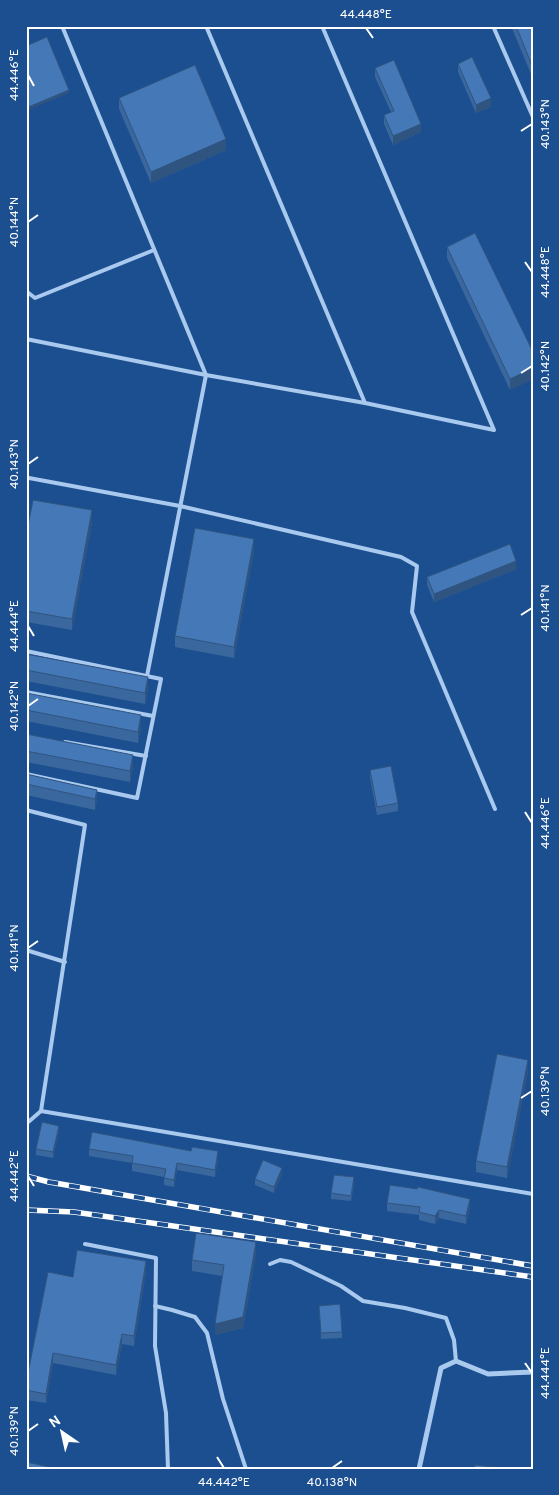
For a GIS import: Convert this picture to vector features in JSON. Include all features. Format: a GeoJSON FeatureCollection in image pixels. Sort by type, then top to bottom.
{"type":"FeatureCollection","features":[{"type":"Feature","properties":{"kind":"street"},"geometry":{"type":"LineString","coordinates":[[419,1469],[441,1368],[456,1361],[488,1374],[533,1372]]}},
{"type":"Feature","properties":{"kind":"lane"},"geometry":{"type":"LineString","coordinates":[[62,26],[206,376],[147,676]]}},
{"type":"Feature","properties":{"kind":"lane"},"geometry":{"type":"LineString","coordinates":[[206,26],[365,403]]}},
{"type":"Feature","properties":{"kind":"lane"},"geometry":{"type":"LineString","coordinates":[[26,339],[206,376],[365,403],[494,430],[322,26]]}},
{"type":"Feature","properties":{"kind":"lane"},"geometry":{"type":"LineString","coordinates":[[493,26],[533,117]]}},
{"type":"Feature","properties":{"kind":"lane"},"geometry":{"type":"LineString","coordinates":[[26,291],[35,298],[154,250]]}},
{"type":"Feature","properties":{"kind":"lane"},"geometry":{"type":"LineString","coordinates":[[29,478],[180,506],[401,556],[417,566],[412,612],[495,809]]}},
{"type":"Feature","properties":{"kind":"lane"},"geometry":{"type":"LineString","coordinates":[[26,651],[161,679],[137,798],[26,774]]}},
{"type":"Feature","properties":{"kind":"lane"},"geometry":{"type":"LineString","coordinates":[[26,692],[154,716]]}},
{"type":"Feature","properties":{"kind":"lane"},"geometry":{"type":"LineString","coordinates":[[63,741],[146,756]]}},
{"type":"Feature","properties":{"kind":"lane"},"geometry":{"type":"LineString","coordinates":[[26,810],[85,825],[42,1111],[26,1124]]}},
{"type":"Feature","properties":{"kind":"lane"},"geometry":{"type":"LineString","coordinates":[[26,950],[65,962]]}},
{"type":"Feature","properties":{"kind":"lane"},"geometry":{"type":"LineString","coordinates":[[42,1111],[533,1194]]}},
{"type":"Feature","properties":{"kind":"lane"},"geometry":{"type":"LineString","coordinates":[[85,1244],[156,1258],[155,1346],[166,1413],[168,1469]]}},
{"type":"Feature","properties":{"kind":"lane"},"geometry":{"type":"LineString","coordinates":[[270,1264],[280,1260],[291,1262],[341,1286],[363,1301],[405,1308],[446,1318],[454,1340],[456,1361]]}},
{"type":"Feature","properties":{"kind":"lane"},"geometry":{"type":"LineString","coordinates":[[155,1306],[195,1317],[207,1333],[223,1399],[246,1469]]}},
{"type":"Feature","properties":{"kind":"building"},"geometry":{"type":"Polygon","coordinates":[[[516,26],[533,26],[533,68],[516,26]]]}},
{"type":"Feature","properties":{"kind":"building"},"geometry":{"type":"Polygon","coordinates":[[[47,37],[69,90],[26,108],[26,46],[47,37]]]}},
{"type":"Feature","properties":{"kind":"building"},"geometry":{"type":"Polygon","coordinates":[[[472,57],[491,98],[476,105],[458,64],[472,57]]]}},
{"type":"Feature","properties":{"kind":"building"},"geometry":{"type":"Polygon","coordinates":[[[394,60],[421,124],[393,136],[384,115],[394,111],[375,68],[394,60]]]}},
{"type":"Feature","properties":{"kind":"building"},"geometry":{"type":"Polygon","coordinates":[[[195,65],[226,139],[151,172],[119,98],[195,65]]]}},
{"type":"Feature","properties":{"kind":"building"},"geometry":{"type":"Polygon","coordinates":[[[475,233],[533,352],[533,368],[510,379],[447,247],[475,233]]]}},
{"type":"Feature","properties":{"kind":"building"},"geometry":{"type":"Polygon","coordinates":[[[33,500],[92,510],[72,619],[26,611],[26,536],[33,500]]]}},
{"type":"Feature","properties":{"kind":"building"},"geometry":{"type":"Polygon","coordinates":[[[195,528],[254,539],[234,647],[175,636],[195,528]]]}},
{"type":"Feature","properties":{"kind":"building"},"geometry":{"type":"Polygon","coordinates":[[[510,544],[516,561],[434,594],[427,577],[510,544]]]}},
{"type":"Feature","properties":{"kind":"building"},"geometry":{"type":"Polygon","coordinates":[[[26,654],[148,677],[145,693],[26,670],[26,654]]]}},
{"type":"Feature","properties":{"kind":"building"},"geometry":{"type":"Polygon","coordinates":[[[26,693],[141,715],[138,732],[26,710],[26,693]]]}},
{"type":"Feature","properties":{"kind":"building"},"geometry":{"type":"Polygon","coordinates":[[[26,734],[133,755],[130,771],[26,751],[26,734]]]}},
{"type":"Feature","properties":{"kind":"building"},"geometry":{"type":"Polygon","coordinates":[[[391,766],[398,803],[377,807],[370,770],[391,766]]]}},
{"type":"Feature","properties":{"kind":"building"},"geometry":{"type":"Polygon","coordinates":[[[26,774],[97,790],[95,799],[26,784],[26,774]]]}},
{"type":"Feature","properties":{"kind":"building"},"geometry":{"type":"Polygon","coordinates":[[[497,1054],[528,1060],[507,1167],[476,1161],[497,1054]]]}},
{"type":"Feature","properties":{"kind":"building"},"geometry":{"type":"Polygon","coordinates":[[[42,1122],[59,1126],[53,1152],[36,1149],[42,1122]]]}},
{"type":"Feature","properties":{"kind":"building"},"geometry":{"type":"Polygon","coordinates":[[[92,1132],[191,1151],[192,1147],[218,1151],[215,1170],[177,1163],[174,1180],[164,1178],[166,1169],[132,1163],[133,1156],[89,1149],[92,1132]]]}},
{"type":"Feature","properties":{"kind":"building"},"geometry":{"type":"Polygon","coordinates":[[[263,1160],[282,1168],[274,1187],[255,1179],[263,1160]]]}},
{"type":"Feature","properties":{"kind":"building"},"geometry":{"type":"Polygon","coordinates":[[[334,1175],[354,1177],[351,1196],[331,1193],[334,1175]]]}},
{"type":"Feature","properties":{"kind":"building"},"geometry":{"type":"Polygon","coordinates":[[[390,1185],[417,1189],[418,1187],[470,1199],[466,1216],[439,1210],[435,1216],[419,1212],[420,1207],[387,1203],[390,1185]]]}},
{"type":"Feature","properties":{"kind":"building"},"geometry":{"type":"Polygon","coordinates":[[[196,1233],[256,1242],[243,1317],[215,1324],[224,1265],[192,1260],[196,1233]]]}},
{"type":"Feature","properties":{"kind":"building"},"geometry":{"type":"Polygon","coordinates":[[[77,1250],[146,1261],[134,1336],[122,1334],[116,1365],[53,1353],[46,1394],[26,1390],[48,1272],[73,1277],[77,1250]]]}},
{"type":"Feature","properties":{"kind":"building"},"geometry":{"type":"Polygon","coordinates":[[[340,1304],[342,1332],[321,1333],[319,1306],[340,1304]]]}},
{"type":"Feature","properties":{"kind":"building"},"geometry":{"type":"Polygon","coordinates":[[[26,1462],[59,1469],[26,1469],[26,1462]]]}},
{"type":"Feature","properties":{"kind":"building"},"geometry":{"type":"Polygon","coordinates":[[[475,1465],[502,1468],[502,1469],[475,1469],[475,1465]]]}},
{"type":"Feature","properties":{"kind":"railway"},"geometry":{"type":"LineString","coordinates":[[26,1176],[49,1182],[533,1266]]}},
{"type":"Feature","properties":{"kind":"railway"},"geometry":{"type":"LineString","coordinates":[[26,1210],[74,1212],[533,1277]]}}]}
